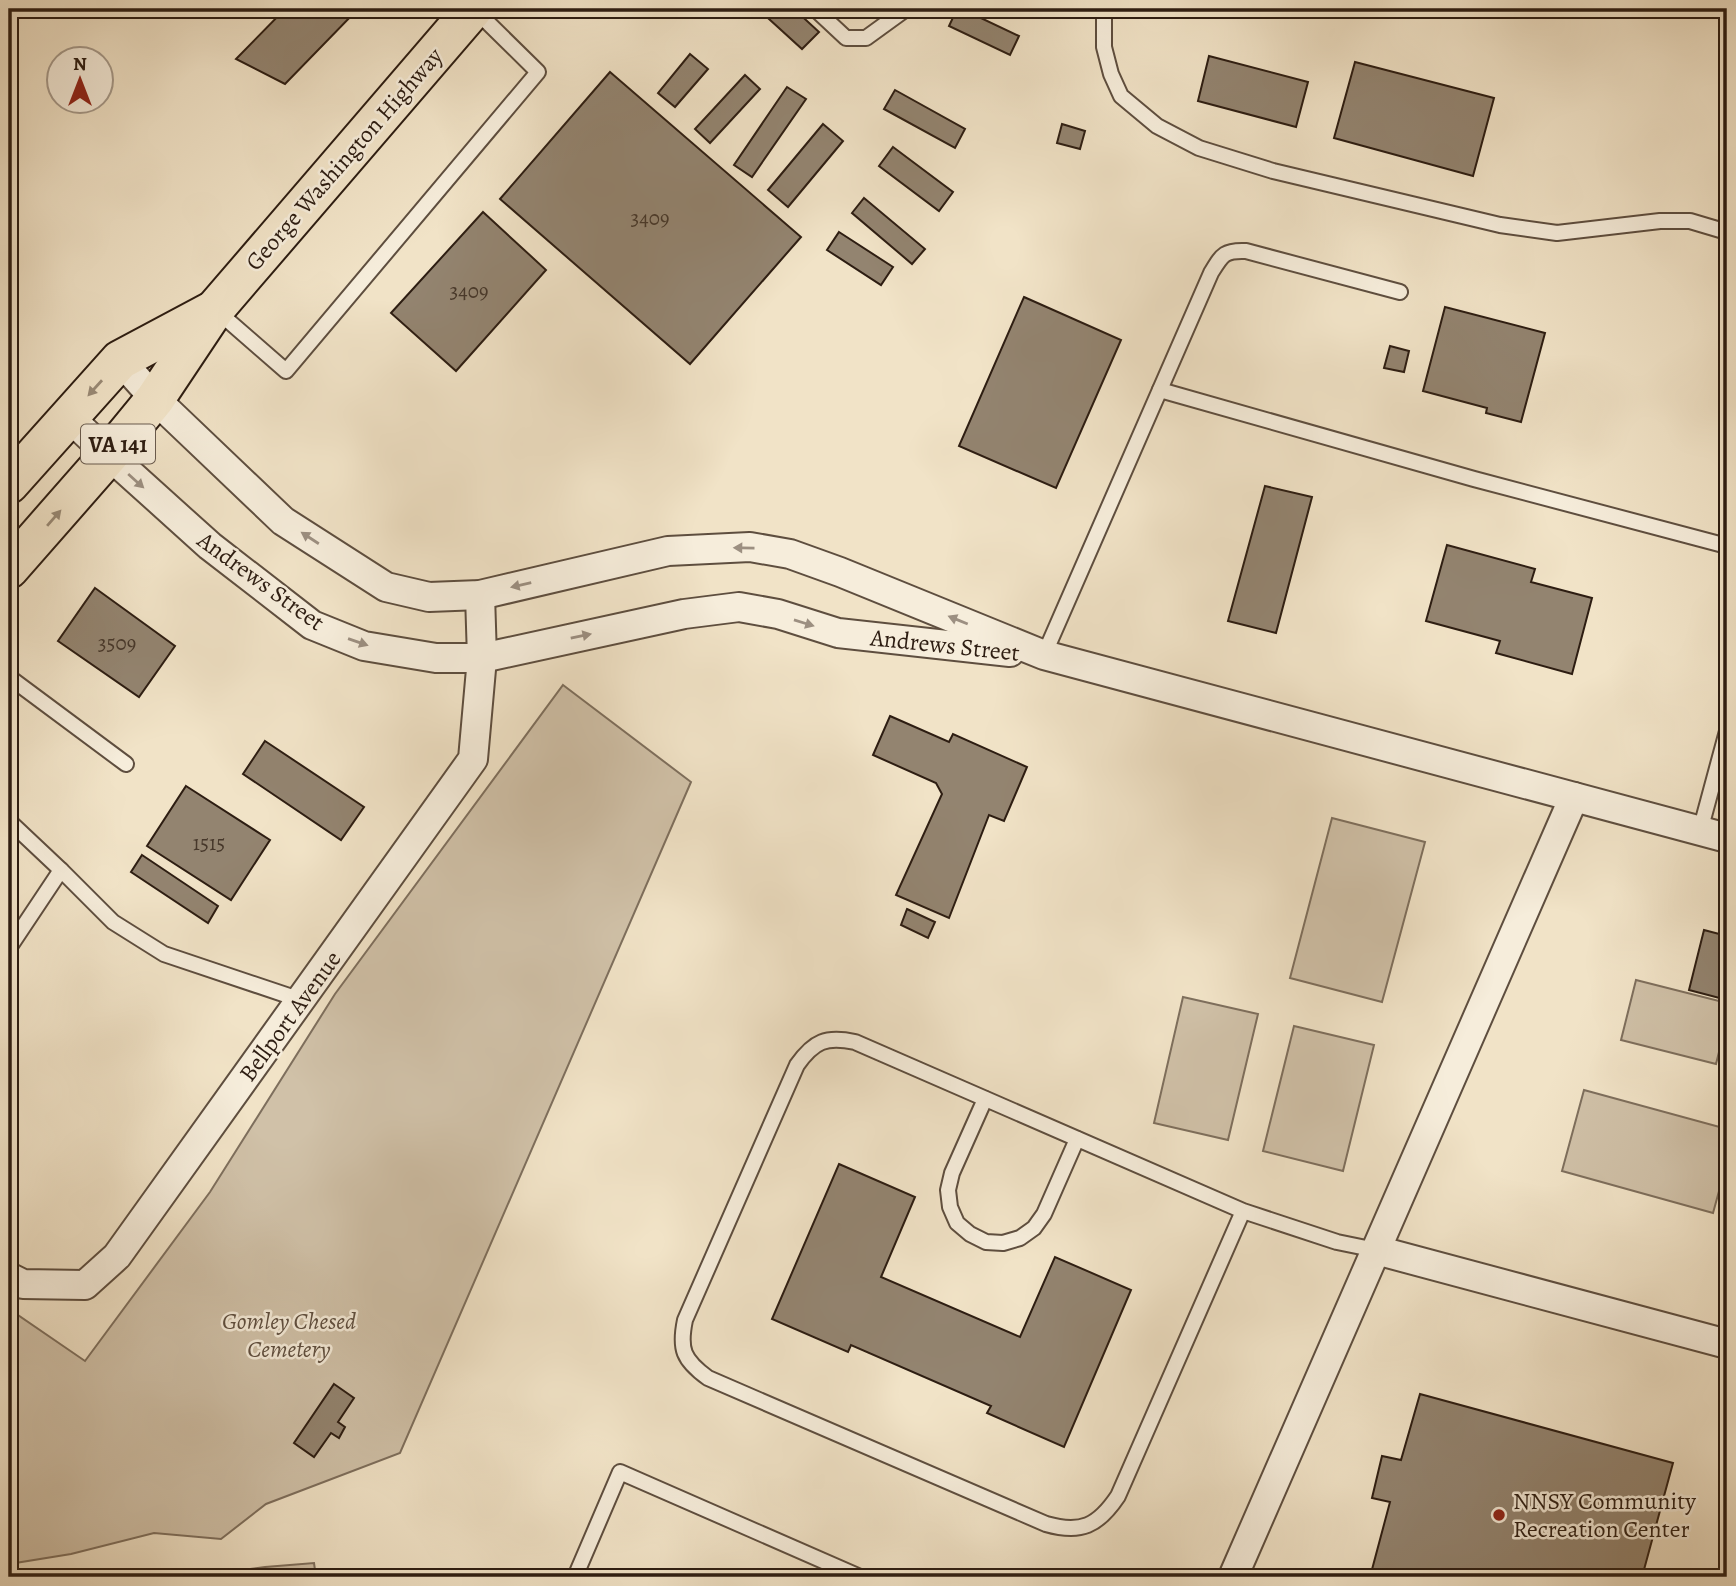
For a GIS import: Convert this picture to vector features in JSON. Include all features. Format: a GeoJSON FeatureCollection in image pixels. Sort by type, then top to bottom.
{"type":"FeatureCollection","features":[{"type":"Feature","properties":{"kind":"main road","name":"George Washington Highway"},"geometry":{"type":"LineString","coordinates":[[9,569],[155,399],[215,309],[473,9]]}},
{"type":"Feature","properties":{"kind":"main road","name":"George Washington Highway"},"geometry":{"type":"LineString","coordinates":[[9,484],[120,360],[215,309]]}},
{"type":"Feature","properties":{"kind":"street","name":"Andrews Street"},"geometry":{"type":"LineString","coordinates":[[120,360],[155,399],[283,521],[386,587],[429,597],[480,595],[668,551],[750,547],[797,556],[1044,655]]}},
{"type":"Feature","properties":{"kind":"street","name":"Andrews Street"},"geometry":{"type":"LineString","coordinates":[[69,417],[210,546],[312,625],[365,646],[436,658],[482,658],[684,614],[739,607],[778,614],[838,633],[1044,655]]}},
{"type":"Feature","properties":{"kind":"street","name":"Bellport Avenue"},"geometry":{"type":"LineString","coordinates":[[9,1277],[23,1284],[85,1285],[117,1256],[473,760],[482,658],[480,595]]}},
{"type":"Feature","properties":{"kind":"street"},"geometry":{"type":"LineString","coordinates":[[1044,655],[1714,834]]}},
{"type":"Feature","properties":{"kind":"street"},"geometry":{"type":"LineString","coordinates":[[1233,1577],[1573,797]]}},
{"type":"Feature","properties":{"kind":"street"},"geometry":{"type":"LineString","coordinates":[[1376,1250],[1727,1344]]}},
{"type":"Feature","properties":{"kind":"lane"},"geometry":{"type":"LineString","coordinates":[[215,309],[286,371],[538,72],[473,9]]}},
{"type":"Feature","properties":{"kind":"lane"},"geometry":{"type":"LineString","coordinates":[[815,9],[846,38],[866,38],[906,9]]}},
{"type":"Feature","properties":{"kind":"lane"},"geometry":{"type":"LineString","coordinates":[[1107,9],[1104,18],[1104,47],[1111,74],[1121,96],[1157,126],[1199,148],[1273,171],[1500,225],[1557,233],[1660,221],[1690,221],[1727,232]]}},
{"type":"Feature","properties":{"kind":"lane"},"geometry":{"type":"LineString","coordinates":[[1044,655],[1211,272],[1221,256],[1233,251],[1246,251],[1400,292]]}},
{"type":"Feature","properties":{"kind":"lane"},"geometry":{"type":"LineString","coordinates":[[1160,390],[1474,479],[1727,546]]}},
{"type":"Feature","properties":{"kind":"lane"},"geometry":{"type":"LineString","coordinates":[[9,677],[126,764]]}},
{"type":"Feature","properties":{"kind":"lane"},"geometry":{"type":"LineString","coordinates":[[1714,834],[1727,730]]}},
{"type":"Feature","properties":{"kind":"lane"},"geometry":{"type":"LineString","coordinates":[[9,821],[113,922],[164,954],[301,1000]]}},
{"type":"Feature","properties":{"kind":"lane"},"geometry":{"type":"LineString","coordinates":[[9,948],[61,870]]}},
{"type":"Feature","properties":{"kind":"lane"},"geometry":{"type":"LineString","coordinates":[[1243,1211],[1118,1496],[1108,1511],[1095,1522],[1079,1528],[1062,1529],[1046,1524],[708,1377],[694,1368],[684,1353],[682,1336],[685,1320],[797,1065],[807,1051],[821,1042],[838,1039],[855,1042],[1243,1211],[1337,1242],[1376,1250]]}},
{"type":"Feature","properties":{"kind":"lane"},"geometry":{"type":"LineString","coordinates":[[985,1099],[952,1173],[948,1190],[950,1207],[957,1223],[986,1242],[1003,1243],[1020,1238],[1034,1228],[1044,1214],[1077,1139]]}},
{"type":"Feature","properties":{"kind":"lane"},"geometry":{"type":"LineString","coordinates":[[575,1577],[620,1472],[860,1577]]}},
{"type":"Feature","properties":{"kind":"green space","name":"Gomley Chesed Cemetery"},"geometry":{"type":"Polygon","coordinates":[[[563,685],[691,782],[400,1453],[266,1504],[221,1539],[154,1533],[71,1554],[9,1564],[9,1309],[85,1361],[210,1192],[335,994],[563,685]]]}},
{"type":"Feature","properties":{"kind":"green space"},"geometry":{"type":"Polygon","coordinates":[[[1332,818],[1425,842],[1382,1002],[1290,978],[1332,818]]]}},
{"type":"Feature","properties":{"kind":"green space"},"geometry":{"type":"Polygon","coordinates":[[[1636,980],[1727,1003],[1727,1020],[1716,1064],[1621,1040],[1636,980]]]}},
{"type":"Feature","properties":{"kind":"green space"},"geometry":{"type":"Polygon","coordinates":[[[1183,997],[1258,1014],[1228,1140],[1154,1123],[1183,997]]]}},
{"type":"Feature","properties":{"kind":"green space"},"geometry":{"type":"Polygon","coordinates":[[[1294,1026],[1374,1045],[1343,1171],[1263,1151],[1294,1026]]]}},
{"type":"Feature","properties":{"kind":"green space"},"geometry":{"type":"Polygon","coordinates":[[[1584,1090],[1727,1129],[1727,1162],[1713,1213],[1562,1171],[1584,1090]]]}},
{"type":"Feature","properties":{"kind":"green space"},"geometry":{"type":"Polygon","coordinates":[[[314,1563],[316,1577],[188,1577],[265,1567],[314,1563]]]}},
{"type":"Feature","properties":{"kind":"building"},"geometry":{"type":"Polygon","coordinates":[[[285,9],[358,9],[285,84],[236,59],[285,9]]]}},
{"type":"Feature","properties":{"kind":"building"},"geometry":{"type":"Polygon","coordinates":[[[758,9],[794,9],[819,32],[802,49],[758,9]]]}},
{"type":"Feature","properties":{"kind":"building"},"geometry":{"type":"Polygon","coordinates":[[[957,9],[1019,36],[1010,55],[949,26],[957,9]]]}},
{"type":"Feature","properties":{"kind":"building"},"geometry":{"type":"Polygon","coordinates":[[[690,54],[708,69],[675,107],[658,93],[690,54]]]}},
{"type":"Feature","properties":{"kind":"building"},"geometry":{"type":"Polygon","coordinates":[[[1209,56],[1308,82],[1296,127],[1198,101],[1209,56]]]}},
{"type":"Feature","properties":{"kind":"building"},"geometry":{"type":"Polygon","coordinates":[[[1355,62],[1494,98],[1473,176],[1334,138],[1355,62]]]}},
{"type":"Feature","properties":{"kind":"building"},"geometry":{"type":"Polygon","coordinates":[[[610,72],[801,237],[690,364],[500,199],[610,72]]]}},
{"type":"Feature","properties":{"kind":"building"},"geometry":{"type":"Polygon","coordinates":[[[745,75],[760,89],[710,143],[695,129],[745,75]]]}},
{"type":"Feature","properties":{"kind":"building"},"geometry":{"type":"Polygon","coordinates":[[[787,87],[806,99],[752,177],[734,165],[787,87]]]}},
{"type":"Feature","properties":{"kind":"building"},"geometry":{"type":"Polygon","coordinates":[[[895,90],[965,129],[955,148],[884,109],[895,90]]]}},
{"type":"Feature","properties":{"kind":"building"},"geometry":{"type":"Polygon","coordinates":[[[823,124],[843,141],[788,207],[768,190],[823,124]]]}},
{"type":"Feature","properties":{"kind":"building"},"geometry":{"type":"Polygon","coordinates":[[[1062,124],[1085,131],[1080,149],[1057,143],[1062,124]]]}},
{"type":"Feature","properties":{"kind":"building"},"geometry":{"type":"Polygon","coordinates":[[[893,147],[953,192],[939,211],[879,166],[893,147]]]}},
{"type":"Feature","properties":{"kind":"building"},"geometry":{"type":"Polygon","coordinates":[[[864,198],[925,249],[912,264],[852,213],[864,198]]]}},
{"type":"Feature","properties":{"kind":"building"},"geometry":{"type":"Polygon","coordinates":[[[483,212],[546,270],[456,371],[391,313],[483,212]]]}},
{"type":"Feature","properties":{"kind":"building"},"geometry":{"type":"Polygon","coordinates":[[[839,232],[893,267],[881,285],[827,250],[839,232]]]}},
{"type":"Feature","properties":{"kind":"building"},"geometry":{"type":"Polygon","coordinates":[[[1024,297],[1121,340],[1056,488],[959,446],[1024,297]]]}},
{"type":"Feature","properties":{"kind":"building"},"geometry":{"type":"Polygon","coordinates":[[[1445,307],[1545,333],[1521,422],[1486,413],[1487,408],[1423,391],[1445,307]]]}},
{"type":"Feature","properties":{"kind":"building"},"geometry":{"type":"Polygon","coordinates":[[[1390,346],[1409,351],[1404,372],[1384,368],[1390,346]]]}},
{"type":"Feature","properties":{"kind":"building"},"geometry":{"type":"Polygon","coordinates":[[[1265,486],[1312,497],[1276,633],[1228,621],[1265,486]]]}},
{"type":"Feature","properties":{"kind":"building"},"geometry":{"type":"Polygon","coordinates":[[[1447,545],[1535,569],[1531,582],[1592,598],[1572,674],[1496,653],[1500,641],[1426,621],[1447,545]]]}},
{"type":"Feature","properties":{"kind":"building"},"geometry":{"type":"Polygon","coordinates":[[[95,588],[175,646],[139,697],[58,641],[95,588]]]}},
{"type":"Feature","properties":{"kind":"building"},"geometry":{"type":"Polygon","coordinates":[[[890,716],[949,742],[953,734],[1027,767],[1004,821],[989,815],[949,918],[896,895],[942,794],[936,783],[873,755],[890,716]]]}},
{"type":"Feature","properties":{"kind":"building"},"geometry":{"type":"Polygon","coordinates":[[[265,741],[364,807],[341,840],[243,774],[265,741]]]}},
{"type":"Feature","properties":{"kind":"building"},"geometry":{"type":"Polygon","coordinates":[[[186,786],[270,840],[231,900],[147,846],[186,786]]]}},
{"type":"Feature","properties":{"kind":"building"},"geometry":{"type":"Polygon","coordinates":[[[142,855],[218,906],[208,923],[131,872],[142,855]]]}},
{"type":"Feature","properties":{"kind":"building"},"geometry":{"type":"Polygon","coordinates":[[[907,909],[935,922],[928,938],[901,925],[907,909]]]}},
{"type":"Feature","properties":{"kind":"building"},"geometry":{"type":"Polygon","coordinates":[[[1704,930],[1727,936],[1727,1000],[1689,990],[1704,930]]]}},
{"type":"Feature","properties":{"kind":"building"},"geometry":{"type":"Polygon","coordinates":[[[839,1164],[915,1197],[881,1277],[1020,1337],[1055,1257],[1131,1290],[1064,1447],[987,1413],[991,1406],[851,1345],[848,1352],[772,1319],[839,1164]]]}},
{"type":"Feature","properties":{"kind":"building"},"geometry":{"type":"Polygon","coordinates":[[[334,1384],[354,1398],[338,1422],[345,1427],[339,1438],[331,1433],[314,1457],[294,1443],[334,1384]]]}},
{"type":"Feature","properties":{"kind":"building"},"geometry":{"type":"Polygon","coordinates":[[[1420,1394],[1673,1463],[1642,1577],[1370,1577],[1390,1502],[1372,1498],[1382,1456],[1401,1460],[1420,1394]]]}},
{"type":"Feature","properties":{"kind":"place","name":"NNSY Community Recreation Center"},"geometry":{"type":"Point","coordinates":[1499,1515]}}]}
